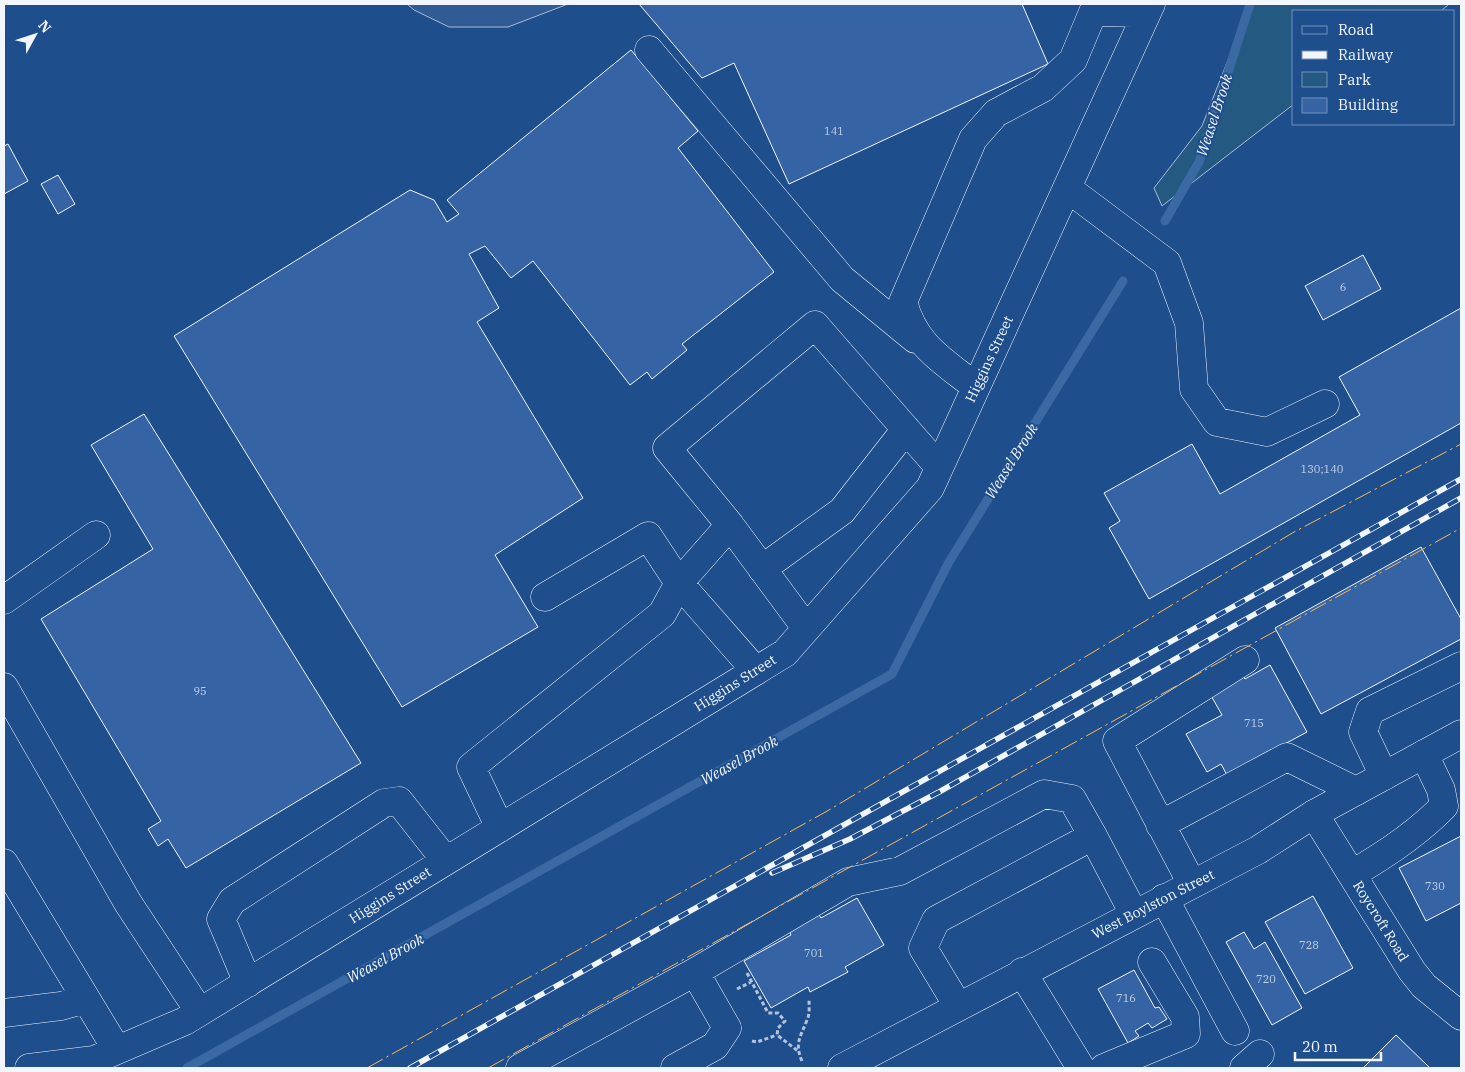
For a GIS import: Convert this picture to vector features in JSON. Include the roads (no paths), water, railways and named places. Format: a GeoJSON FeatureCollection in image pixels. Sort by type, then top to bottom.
{"type":"FeatureCollection","features":[{"type":"Feature","properties":{"kind":"street"},"geometry":{"type":"LineString","coordinates":[[924,346],[908,321],[903,302],[973,139],[996,113],[1044,88],[1073,60],[1091,8],[1148,8]]}},
{"type":"Feature","properties":{"kind":"street","name":"Higgins Street"},"geometry":{"type":"LineString","coordinates":[[29,1068],[94,1060],[185,1021],[785,653],[930,488],[1148,8]]}},
{"type":"Feature","properties":{"kind":"street"},"geometry":{"type":"LineString","coordinates":[[649,50],[842,279],[976,387]]}},
{"type":"Feature","properties":{"kind":"street"},"geometry":{"type":"LineString","coordinates":[[1067,188],[1168,262],[1189,323],[1194,389],[1217,422],[1267,432],[1326,404]]}},
{"type":"Feature","properties":{"kind":"street"},"geometry":{"type":"LineString","coordinates":[[806,628],[730,525],[667,448],[815,325],[940,467]]}},
{"type":"Feature","properties":{"kind":"street"},"geometry":{"type":"LineString","coordinates":[[762,569],[842,511],[906,429]]}},
{"type":"Feature","properties":{"kind":"street"},"geometry":{"type":"LineString","coordinates":[[500,828],[471,767],[662,614],[679,583],[730,525]]}},
{"type":"Feature","properties":{"kind":"street"},"geometry":{"type":"LineString","coordinates":[[4,600],[96,535]]}},
{"type":"Feature","properties":{"kind":"street"},"geometry":{"type":"LineString","coordinates":[[545,598],[648,536],[679,583],[756,671]]}},
{"type":"Feature","properties":{"kind":"street"},"geometry":{"type":"LineString","coordinates":[[1192,884],[1117,741],[1244,660]]}},
{"type":"Feature","properties":{"kind":"street"},"geometry":{"type":"LineString","coordinates":[[1384,776],[1362,732],[1370,711],[1461,666]]}},
{"type":"Feature","properties":{"kind":"street"},"geometry":{"type":"LineString","coordinates":[[4,687],[128,904],[200,1011]]}},
{"type":"Feature","properties":{"kind":"street","name":"West Boylston Street"},"geometry":{"type":"LineString","coordinates":[[844,1068],[1022,972],[1258,850],[1314,814],[1461,734]]}},
{"type":"Feature","properties":{"kind":"street"},"geometry":{"type":"LineString","coordinates":[[1352,874],[1388,853],[1428,823],[1444,806],[1441,790],[1424,754]]}},
{"type":"Feature","properties":{"kind":"street"},"geometry":{"type":"LineString","coordinates":[[1160,825],[1287,757],[1356,791]]}},
{"type":"Feature","properties":{"kind":"street"},"geometry":{"type":"LineString","coordinates":[[520,1068],[695,972],[848,882],[900,871],[1044,794],[1072,798],[1134,914]]}},
{"type":"Feature","properties":{"kind":"street"},"geometry":{"type":"LineString","coordinates":[[248,983],[221,919],[232,901],[384,802],[399,801],[446,861]]}},
{"type":"Feature","properties":{"kind":"street","name":"Roycroft Road"},"geometry":{"type":"LineString","coordinates":[[1314,814],[1424,986],[1461,1016]]}},
{"type":"Feature","properties":{"kind":"street"},"geometry":{"type":"LineString","coordinates":[[958,1006],[923,948],[936,920],[1094,836]]}},
{"type":"Feature","properties":{"kind":"street"},"geometry":{"type":"LineString","coordinates":[[4,863],[117,1050]]}},
{"type":"Feature","properties":{"kind":"street"},"geometry":{"type":"LineString","coordinates":[[1164,898],[1235,1031]]}},
{"type":"Feature","properties":{"kind":"street"},"geometry":{"type":"LineString","coordinates":[[1104,1068],[1186,1034],[1185,1017],[1152,962]]}},
{"type":"Feature","properties":{"kind":"street"},"geometry":{"type":"LineString","coordinates":[[675,1068],[716,1046],[727,1028],[695,972]]}},
{"type":"Feature","properties":{"kind":"street"},"geometry":{"type":"LineString","coordinates":[[1022,972],[1081,1068]]}},
{"type":"Feature","properties":{"kind":"street"},"geometry":{"type":"LineString","coordinates":[[4,1012],[61,1006],[86,999]]}},
{"type":"Feature","properties":{"kind":"waterway","name":"Weasel Brook"},"geometry":{"type":"LineString","coordinates":[[1165,221],[1199,162],[1250,4]]}},
{"type":"Feature","properties":{"kind":"waterway","name":"Weasel Brook"},"geometry":{"type":"LineString","coordinates":[[187,1068],[892,674],[949,562],[1123,281]]}},
{"type":"Feature","properties":{"kind":"railway"},"geometry":{"type":"LineString","coordinates":[[410,1068],[1461,479]]}},
{"type":"Feature","properties":{"kind":"railway"},"geometry":{"type":"LineString","coordinates":[[772,873],[850,839],[939,792],[1461,498]]}}]}
